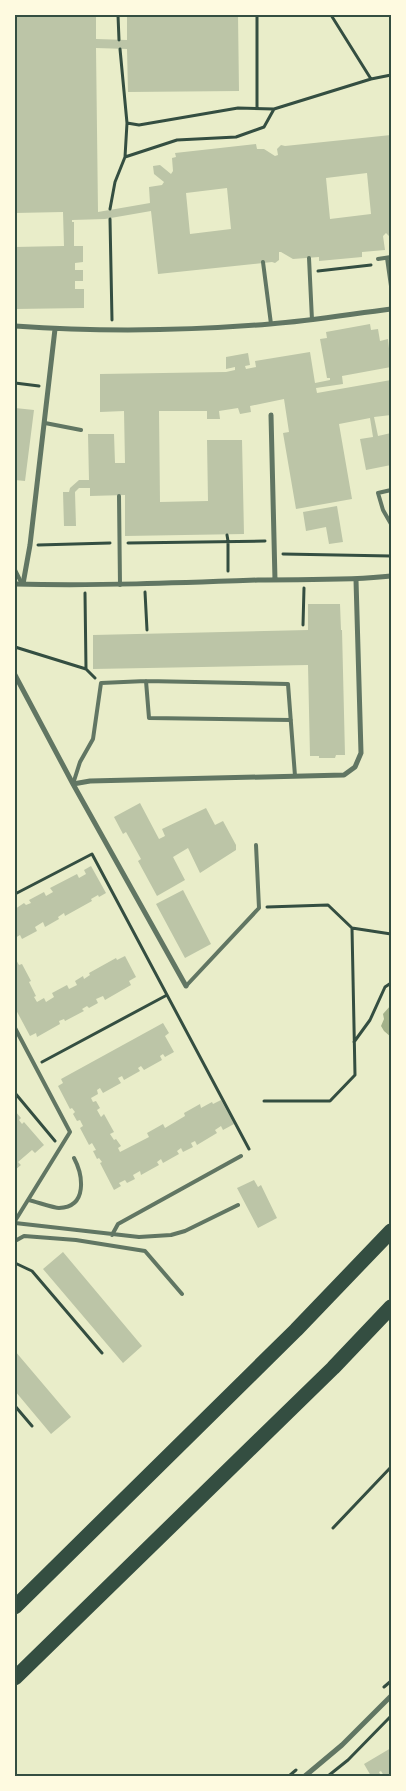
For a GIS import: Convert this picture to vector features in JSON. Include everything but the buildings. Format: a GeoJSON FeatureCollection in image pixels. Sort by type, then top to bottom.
{"type":"FeatureCollection","features":[{"type":"Feature","properties":{"kind":"highway"},"geometry":{"type":"LineString","coordinates":[[15,1606],[296,1330],[391,1230]]}},
{"type":"Feature","properties":{"kind":"highway"},"geometry":{"type":"LineString","coordinates":[[15,1678],[333,1368],[391,1308]]}},
{"type":"Feature","properties":{"kind":"street"},"geometry":{"type":"LineString","coordinates":[[15,326],[113,330],[209,328],[312,320],[391,309]]}},
{"type":"Feature","properties":{"kind":"street"},"geometry":{"type":"LineString","coordinates":[[23,584],[30,544],[55,329]]}},
{"type":"Feature","properties":{"kind":"street"},"geometry":{"type":"LineString","coordinates":[[271,415],[275,580]]}},
{"type":"Feature","properties":{"kind":"street"},"geometry":{"type":"LineString","coordinates":[[15,584],[85,585],[356,580],[391,576]]}},
{"type":"Feature","properties":{"kind":"street"},"geometry":{"type":"LineString","coordinates":[[73,784],[90,780],[344,775],[355,767],[361,752],[356,580]]}},
{"type":"Feature","properties":{"kind":"street"},"geometry":{"type":"LineString","coordinates":[[15,675],[73,784],[186,986]]}},
{"type":"Feature","properties":{"kind":"street"},"geometry":{"type":"LineString","coordinates":[[305,1776],[342,1745],[391,1696]]}},
{"type":"Feature","properties":{"kind":"lane"},"geometry":{"type":"LineString","coordinates":[[378,259],[389,257],[391,286]]}},
{"type":"Feature","properties":{"kind":"lane"},"geometry":{"type":"LineString","coordinates":[[309,258],[312,320]]}},
{"type":"Feature","properties":{"kind":"lane"},"geometry":{"type":"LineString","coordinates":[[263,262],[272,324]]}},
{"type":"Feature","properties":{"kind":"lane"},"geometry":{"type":"LineString","coordinates":[[45,424],[81,430]]}},
{"type":"Feature","properties":{"kind":"lane"},"geometry":{"type":"LineString","coordinates":[[391,490],[378,493],[383,510],[391,524]]}},
{"type":"Feature","properties":{"kind":"lane"},"geometry":{"type":"LineString","coordinates":[[119,496],[120,584]]}},
{"type":"Feature","properties":{"kind":"lane"},"geometry":{"type":"LineString","coordinates":[[15,570],[23,584]]}},
{"type":"Feature","properties":{"kind":"lane"},"geometry":{"type":"LineString","coordinates":[[73,784],[80,762],[93,739],[101,683],[146,680],[288,684],[295,776]]}},
{"type":"Feature","properties":{"kind":"lane"},"geometry":{"type":"LineString","coordinates":[[146,680],[148,718],[291,720]]}},
{"type":"Feature","properties":{"kind":"lane"},"geometry":{"type":"LineString","coordinates":[[186,986],[259,908],[256,845]]}},
{"type":"Feature","properties":{"kind":"lane"},"geometry":{"type":"LineString","coordinates":[[15,1028],[70,1132],[15,1222],[139,1237],[171,1235],[185,1231],[238,1205]]}},
{"type":"Feature","properties":{"kind":"lane"},"geometry":{"type":"LineString","coordinates":[[112,1234],[118,1224],[241,1156]]}},
{"type":"Feature","properties":{"kind":"lane"},"geometry":{"type":"LineString","coordinates":[[28,1200],[58,1208],[75,1201],[80,1194],[82,1184],[74,1158]]}},
{"type":"Feature","properties":{"kind":"lane"},"geometry":{"type":"LineString","coordinates":[[15,1241],[24,1236],[76,1240],[145,1251],[182,1294]]}},
{"type":"Feature","properties":{"kind":"path"},"geometry":{"type":"LineString","coordinates":[[118,15],[119,40]]}},
{"type":"Feature","properties":{"kind":"path"},"geometry":{"type":"LineString","coordinates":[[257,15],[257,107]]}},
{"type":"Feature","properties":{"kind":"path"},"geometry":{"type":"LineString","coordinates":[[331,15],[371,79]]}},
{"type":"Feature","properties":{"kind":"path"},"geometry":{"type":"LineString","coordinates":[[110,209],[115,182],[125,157],[127,123],[120,49]]}},
{"type":"Feature","properties":{"kind":"path"},"geometry":{"type":"LineString","coordinates":[[127,123],[139,125],[238,108],[257,107],[274,109],[371,79],[391,75]]}},
{"type":"Feature","properties":{"kind":"path"},"geometry":{"type":"LineString","coordinates":[[125,157],[177,140],[236,137],[264,127],[274,109]]}},
{"type":"Feature","properties":{"kind":"path"},"geometry":{"type":"LineString","coordinates":[[110,219],[113,330]]}},
{"type":"Feature","properties":{"kind":"path"},"geometry":{"type":"LineString","coordinates":[[310,272],[379,264],[378,259]]}},
{"type":"Feature","properties":{"kind":"path"},"geometry":{"type":"LineString","coordinates":[[15,383],[48,387]]}},
{"type":"Feature","properties":{"kind":"path"},"geometry":{"type":"LineString","coordinates":[[226,535],[228,542],[228,581]]}},
{"type":"Feature","properties":{"kind":"path"},"geometry":{"type":"LineString","coordinates":[[40,545],[275,540]]}},
{"type":"Feature","properties":{"kind":"path"},"geometry":{"type":"LineString","coordinates":[[275,554],[391,556]]}},
{"type":"Feature","properties":{"kind":"path"},"geometry":{"type":"LineString","coordinates":[[303,625],[304,580]]}},
{"type":"Feature","properties":{"kind":"path"},"geometry":{"type":"LineString","coordinates":[[145,584],[147,630]]}},
{"type":"Feature","properties":{"kind":"path"},"geometry":{"type":"LineString","coordinates":[[85,585],[86,669]]}},
{"type":"Feature","properties":{"kind":"path"},"geometry":{"type":"LineString","coordinates":[[15,647],[86,669],[101,683]]}},
{"type":"Feature","properties":{"kind":"path"},"geometry":{"type":"LineString","coordinates":[[15,894],[92,854],[250,1151],[241,1156]]}},
{"type":"Feature","properties":{"kind":"path"},"geometry":{"type":"LineString","coordinates":[[259,908],[328,905],[352,928],[391,934]]}},
{"type":"Feature","properties":{"kind":"path"},"geometry":{"type":"LineString","coordinates":[[264,1101],[330,1101],[355,1075],[352,928]]}},
{"type":"Feature","properties":{"kind":"path"},"geometry":{"type":"LineString","coordinates":[[354,1042],[370,1020],[385,987],[391,983]]}},
{"type":"Feature","properties":{"kind":"path"},"geometry":{"type":"LineString","coordinates":[[35,1066],[167,996]]}},
{"type":"Feature","properties":{"kind":"path"},"geometry":{"type":"LineString","coordinates":[[15,1093],[60,1148]]}},
{"type":"Feature","properties":{"kind":"path"},"geometry":{"type":"LineString","coordinates":[[15,1262],[32,1272],[102,1353]]}},
{"type":"Feature","properties":{"kind":"path"},"geometry":{"type":"LineString","coordinates":[[15,1406],[32,1426]]}},
{"type":"Feature","properties":{"kind":"path"},"geometry":{"type":"LineString","coordinates":[[333,1528],[391,1467]]}},
{"type":"Feature","properties":{"kind":"path"},"geometry":{"type":"LineString","coordinates":[[328,1776],[348,1760],[391,1716]]}},
{"type":"Feature","properties":{"kind":"shaded area"},"geometry":{"type":"Polygon","coordinates":[[[391,1005],[391,1037],[381,1026],[384,1019],[383,1014],[391,1005]]]}}]}
